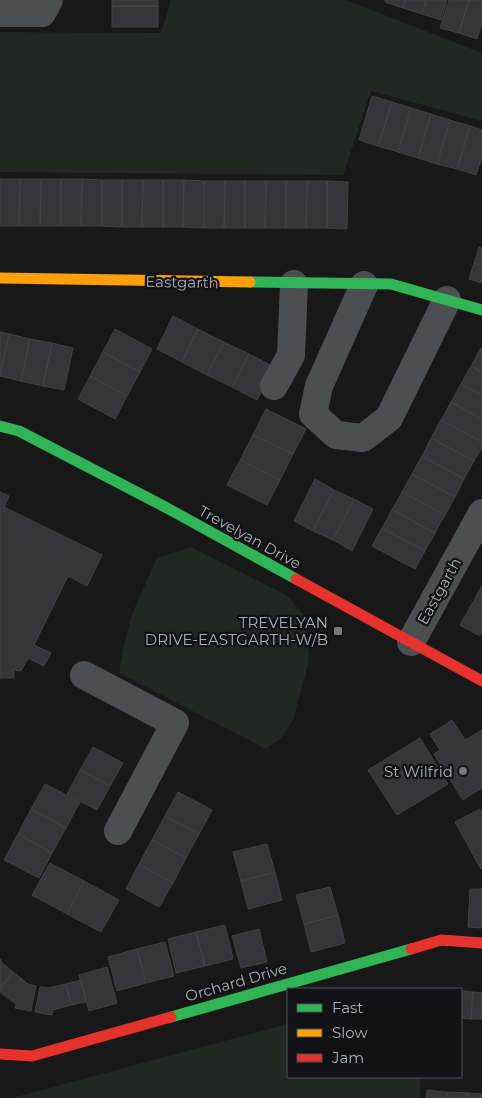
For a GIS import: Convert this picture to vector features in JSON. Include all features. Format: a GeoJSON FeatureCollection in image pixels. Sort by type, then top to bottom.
{"type":"FeatureCollection","features":[{"type":"Feature","properties":{"kind":"street"},"geometry":{"type":"LineString","coordinates":[[0,13],[42,13],[49,0]]}},
{"type":"Feature","properties":{"kind":"street","name":"Eastgarth"},"geometry":{"type":"LineString","coordinates":[[0,278],[390,284],[482,310]]}},
{"type":"Feature","properties":{"kind":"street"},"geometry":{"type":"LineString","coordinates":[[274,386],[291,355],[294,284]]}},
{"type":"Feature","properties":{"kind":"street"},"geometry":{"type":"LineString","coordinates":[[364,285],[319,386],[313,414],[336,434],[363,438],[389,418],[447,300]]}},
{"type":"Feature","properties":{"kind":"street","name":"Trevelyan Drive"},"geometry":{"type":"LineString","coordinates":[[0,426],[19,431],[167,508],[482,681]]}},
{"type":"Feature","properties":{"kind":"street","name":"Eastgarth"},"geometry":{"type":"LineString","coordinates":[[411,642],[482,513]]}},
{"type":"Feature","properties":{"kind":"street"},"geometry":{"type":"LineString","coordinates":[[84,675],[175,723],[118,832]]}},
{"type":"Feature","properties":{"kind":"street","name":"Orchard Drive"},"geometry":{"type":"LineString","coordinates":[[0,1054],[32,1056],[441,940],[482,942]]}},
{"type":"Feature","properties":{"kind":"shaded area"},"geometry":{"type":"Polygon","coordinates":[[[171,0],[346,0],[482,53],[482,121],[371,91],[343,175],[0,172],[0,32],[161,33],[171,0]]]}},
{"type":"Feature","properties":{"kind":"shaded area"},"geometry":{"type":"Polygon","coordinates":[[[191,547],[288,596],[306,618],[309,661],[293,720],[280,739],[266,749],[119,673],[132,614],[157,558],[191,547]]]}},
{"type":"Feature","properties":{"kind":"shaded area"},"geometry":{"type":"Polygon","coordinates":[[[287,1024],[287,1078],[421,1078],[420,1098],[12,1098],[287,1024]]]}},
{"type":"Feature","properties":{"kind":"building"},"geometry":{"type":"Polygon","coordinates":[[[112,0],[158,0],[158,6],[112,6],[112,0]]]}},
{"type":"Feature","properties":{"kind":"building"},"geometry":{"type":"Polygon","coordinates":[[[385,0],[406,0],[403,8],[385,2],[385,0]]]}},
{"type":"Feature","properties":{"kind":"building"},"geometry":{"type":"Polygon","coordinates":[[[406,0],[426,0],[422,14],[403,8],[406,0]]]}},
{"type":"Feature","properties":{"kind":"building"},"geometry":{"type":"Polygon","coordinates":[[[426,0],[447,0],[441,20],[422,14],[426,0]]]}},
{"type":"Feature","properties":{"kind":"building"},"geometry":{"type":"Polygon","coordinates":[[[449,0],[469,0],[459,33],[440,28],[449,0]]]}},
{"type":"Feature","properties":{"kind":"building"},"geometry":{"type":"Polygon","coordinates":[[[469,0],[482,0],[482,23],[477,39],[459,33],[469,0]]]}},
{"type":"Feature","properties":{"kind":"building"},"geometry":{"type":"Polygon","coordinates":[[[112,6],[158,6],[158,27],[112,27],[112,6]]]}},
{"type":"Feature","properties":{"kind":"building"},"geometry":{"type":"Polygon","coordinates":[[[372,96],[392,102],[378,146],[359,140],[372,96]]]}},
{"type":"Feature","properties":{"kind":"building"},"geometry":{"type":"Polygon","coordinates":[[[392,102],[411,108],[398,152],[378,146],[392,102]]]}},
{"type":"Feature","properties":{"kind":"building"},"geometry":{"type":"Polygon","coordinates":[[[411,108],[431,114],[418,158],[398,152],[411,108]]]}},
{"type":"Feature","properties":{"kind":"building"},"geometry":{"type":"Polygon","coordinates":[[[431,114],[450,120],[437,164],[418,158],[431,114]]]}},
{"type":"Feature","properties":{"kind":"building"},"geometry":{"type":"Polygon","coordinates":[[[450,120],[470,126],[457,169],[437,164],[450,120]]]}},
{"type":"Feature","properties":{"kind":"building"},"geometry":{"type":"Polygon","coordinates":[[[470,126],[482,130],[482,157],[476,175],[457,169],[470,126]]]}},
{"type":"Feature","properties":{"kind":"building"},"geometry":{"type":"Polygon","coordinates":[[[0,179],[20,179],[19,226],[0,226],[0,179]]]}},
{"type":"Feature","properties":{"kind":"building"},"geometry":{"type":"Polygon","coordinates":[[[20,179],[41,179],[40,226],[19,226],[20,179]]]}},
{"type":"Feature","properties":{"kind":"building"},"geometry":{"type":"Polygon","coordinates":[[[41,179],[61,179],[61,226],[40,226],[41,179]]]}},
{"type":"Feature","properties":{"kind":"building"},"geometry":{"type":"Polygon","coordinates":[[[61,179],[82,179],[81,226],[61,226],[61,179]]]}},
{"type":"Feature","properties":{"kind":"building"},"geometry":{"type":"Polygon","coordinates":[[[82,179],[102,180],[102,226],[81,226],[82,179]]]}},
{"type":"Feature","properties":{"kind":"building"},"geometry":{"type":"Polygon","coordinates":[[[102,180],[122,180],[122,227],[102,226],[102,180]]]}},
{"type":"Feature","properties":{"kind":"building"},"geometry":{"type":"Polygon","coordinates":[[[122,180],[143,180],[142,227],[122,227],[122,180]]]}},
{"type":"Feature","properties":{"kind":"building"},"geometry":{"type":"Polygon","coordinates":[[[143,180],[163,180],[163,227],[142,227],[143,180]]]}},
{"type":"Feature","properties":{"kind":"building"},"geometry":{"type":"Polygon","coordinates":[[[163,180],[184,180],[183,227],[163,227],[163,180]]]}},
{"type":"Feature","properties":{"kind":"building"},"geometry":{"type":"Polygon","coordinates":[[[184,180],[204,181],[204,228],[183,227],[184,180]]]}},
{"type":"Feature","properties":{"kind":"building"},"geometry":{"type":"Polygon","coordinates":[[[204,181],[225,181],[224,228],[204,228],[204,181]]]}},
{"type":"Feature","properties":{"kind":"building"},"geometry":{"type":"Polygon","coordinates":[[[225,181],[245,181],[245,228],[224,228],[225,181]]]}},
{"type":"Feature","properties":{"kind":"building"},"geometry":{"type":"Polygon","coordinates":[[[245,181],[266,181],[265,228],[245,228],[245,181]]]}},
{"type":"Feature","properties":{"kind":"building"},"geometry":{"type":"Polygon","coordinates":[[[266,181],[286,181],[286,228],[265,228],[266,181]]]}},
{"type":"Feature","properties":{"kind":"building"},"geometry":{"type":"Polygon","coordinates":[[[286,181],[307,181],[306,228],[286,228],[286,181]]]}},
{"type":"Feature","properties":{"kind":"building"},"geometry":{"type":"Polygon","coordinates":[[[307,181],[327,181],[327,228],[306,228],[307,181]]]}},
{"type":"Feature","properties":{"kind":"building"},"geometry":{"type":"Polygon","coordinates":[[[327,181],[348,182],[347,229],[327,228],[327,181]]]}},
{"type":"Feature","properties":{"kind":"building"},"geometry":{"type":"Polygon","coordinates":[[[479,247],[482,248],[482,266],[474,263],[479,247]]]}},
{"type":"Feature","properties":{"kind":"building"},"geometry":{"type":"Polygon","coordinates":[[[474,263],[482,266],[482,283],[469,279],[474,263]]]}},
{"type":"Feature","properties":{"kind":"building"},"geometry":{"type":"Polygon","coordinates":[[[173,316],[198,329],[182,362],[157,349],[173,316]]]}},
{"type":"Feature","properties":{"kind":"building"},"geometry":{"type":"Polygon","coordinates":[[[115,329],[152,349],[140,372],[103,352],[115,329]]]}},
{"type":"Feature","properties":{"kind":"building"},"geometry":{"type":"Polygon","coordinates":[[[198,329],[224,342],[207,375],[182,362],[198,329]]]}},
{"type":"Feature","properties":{"kind":"building"},"geometry":{"type":"Polygon","coordinates":[[[0,332],[9,334],[0,376],[0,332]]]}},
{"type":"Feature","properties":{"kind":"building"},"geometry":{"type":"Polygon","coordinates":[[[9,334],[30,339],[21,381],[0,376],[9,334]]]}},
{"type":"Feature","properties":{"kind":"building"},"geometry":{"type":"Polygon","coordinates":[[[30,339],[52,343],[43,386],[21,381],[30,339]]]}},
{"type":"Feature","properties":{"kind":"building"},"geometry":{"type":"Polygon","coordinates":[[[224,342],[249,354],[232,387],[207,375],[224,342]]]}},
{"type":"Feature","properties":{"kind":"building"},"geometry":{"type":"Polygon","coordinates":[[[52,343],[73,348],[64,390],[43,386],[52,343]]]}},
{"type":"Feature","properties":{"kind":"building"},"geometry":{"type":"Polygon","coordinates":[[[482,349],[482,372],[471,366],[482,349]]]}},
{"type":"Feature","properties":{"kind":"building"},"geometry":{"type":"Polygon","coordinates":[[[103,352],[140,372],[127,396],[90,376],[103,352]]]}},
{"type":"Feature","properties":{"kind":"building"},"geometry":{"type":"Polygon","coordinates":[[[249,354],[274,367],[257,400],[232,387],[249,354]]]}},
{"type":"Feature","properties":{"kind":"building"},"geometry":{"type":"Polygon","coordinates":[[[471,366],[482,372],[482,395],[461,384],[471,366]]]}},
{"type":"Feature","properties":{"kind":"building"},"geometry":{"type":"Polygon","coordinates":[[[90,376],[127,396],[115,419],[78,399],[90,376]]]}},
{"type":"Feature","properties":{"kind":"building"},"geometry":{"type":"Polygon","coordinates":[[[461,384],[482,395],[482,419],[451,402],[461,384]]]}},
{"type":"Feature","properties":{"kind":"building"},"geometry":{"type":"Polygon","coordinates":[[[451,402],[482,419],[482,442],[441,420],[451,402]]]}},
{"type":"Feature","properties":{"kind":"building"},"geometry":{"type":"Polygon","coordinates":[[[266,409],[306,429],[293,454],[253,435],[266,409]]]}},
{"type":"Feature","properties":{"kind":"building"},"geometry":{"type":"Polygon","coordinates":[[[441,420],[482,442],[482,448],[474,461],[431,438],[441,420]]]}},
{"type":"Feature","properties":{"kind":"building"},"geometry":{"type":"Polygon","coordinates":[[[253,435],[293,454],[280,480],[240,460],[253,435]]]}},
{"type":"Feature","properties":{"kind":"building"},"geometry":{"type":"Polygon","coordinates":[[[431,438],[474,461],[464,479],[422,456],[431,438]]]}},
{"type":"Feature","properties":{"kind":"building"},"geometry":{"type":"Polygon","coordinates":[[[422,456],[464,479],[455,497],[412,474],[422,456]]]}},
{"type":"Feature","properties":{"kind":"building"},"geometry":{"type":"Polygon","coordinates":[[[240,460],[280,480],[267,505],[227,485],[240,460]]]}},
{"type":"Feature","properties":{"kind":"building"},"geometry":{"type":"Polygon","coordinates":[[[412,474],[455,497],[445,515],[402,492],[412,474]]]}},
{"type":"Feature","properties":{"kind":"building"},"geometry":{"type":"Polygon","coordinates":[[[315,479],[334,490],[313,531],[294,521],[315,479]]]}},
{"type":"Feature","properties":{"kind":"building"},"geometry":{"type":"Polygon","coordinates":[[[334,490],[354,499],[333,540],[313,531],[334,490]]]}},
{"type":"Feature","properties":{"kind":"building"},"geometry":{"type":"Polygon","coordinates":[[[0,492],[9,496],[4,507],[102,555],[87,586],[68,576],[34,645],[51,653],[44,666],[28,658],[21,671],[14,670],[14,678],[0,678],[0,492]]]}},
{"type":"Feature","properties":{"kind":"building"},"geometry":{"type":"Polygon","coordinates":[[[402,492],[445,515],[435,533],[392,510],[402,492]]]}},
{"type":"Feature","properties":{"kind":"building"},"geometry":{"type":"Polygon","coordinates":[[[354,499],[373,509],[352,551],[333,540],[354,499]]]}},
{"type":"Feature","properties":{"kind":"building"},"geometry":{"type":"Polygon","coordinates":[[[392,510],[435,533],[425,551],[382,528],[392,510]]]}},
{"type":"Feature","properties":{"kind":"building"},"geometry":{"type":"Polygon","coordinates":[[[382,528],[425,551],[415,569],[372,546],[382,528]]]}},
{"type":"Feature","properties":{"kind":"building"},"geometry":{"type":"Polygon","coordinates":[[[482,586],[482,632],[480,636],[460,625],[482,586]]]}},
{"type":"Feature","properties":{"kind":"building","name":"St Wilfrid"},"geometry":{"type":"Polygon","coordinates":[[[452,720],[465,740],[482,730],[482,788],[463,800],[434,754],[440,750],[430,734],[452,720]]]}},
{"type":"Feature","properties":{"kind":"building"},"geometry":{"type":"Polygon","coordinates":[[[420,738],[448,784],[397,815],[368,770],[420,738]]]}},
{"type":"Feature","properties":{"kind":"building"},"geometry":{"type":"Polygon","coordinates":[[[93,747],[123,763],[110,786],[80,770],[93,747]]]}},
{"type":"Feature","properties":{"kind":"building"},"geometry":{"type":"Polygon","coordinates":[[[80,770],[110,786],[97,810],[67,794],[80,770]]]}},
{"type":"Feature","properties":{"kind":"building"},"geometry":{"type":"Polygon","coordinates":[[[45,784],[80,802],[66,828],[31,809],[45,784]]]}},
{"type":"Feature","properties":{"kind":"building"},"geometry":{"type":"Polygon","coordinates":[[[178,792],[212,810],[199,834],[165,816],[178,792]]]}},
{"type":"Feature","properties":{"kind":"building"},"geometry":{"type":"Polygon","coordinates":[[[31,809],[66,828],[52,853],[18,834],[31,809]]]}},
{"type":"Feature","properties":{"kind":"building"},"geometry":{"type":"Polygon","coordinates":[[[480,809],[482,812],[481,869],[455,822],[480,809]]]}},
{"type":"Feature","properties":{"kind":"building"},"geometry":{"type":"Polygon","coordinates":[[[165,816],[199,834],[186,858],[152,840],[165,816]]]}},
{"type":"Feature","properties":{"kind":"building"},"geometry":{"type":"Polygon","coordinates":[[[18,834],[52,853],[39,878],[4,860],[18,834]]]}},
{"type":"Feature","properties":{"kind":"building"},"geometry":{"type":"Polygon","coordinates":[[[152,840],[186,858],[173,883],[139,864],[152,840]]]}},
{"type":"Feature","properties":{"kind":"building"},"geometry":{"type":"Polygon","coordinates":[[[267,844],[275,872],[241,881],[233,852],[267,844]]]}},
{"type":"Feature","properties":{"kind":"building"},"geometry":{"type":"Polygon","coordinates":[[[50,863],[84,881],[67,914],[32,895],[50,863]]]}},
{"type":"Feature","properties":{"kind":"building"},"geometry":{"type":"Polygon","coordinates":[[[139,864],[173,883],[159,907],[126,889],[139,864]]]}},
{"type":"Feature","properties":{"kind":"building"},"geometry":{"type":"Polygon","coordinates":[[[275,872],[282,900],[248,909],[241,881],[275,872]]]}},
{"type":"Feature","properties":{"kind":"building"},"geometry":{"type":"Polygon","coordinates":[[[84,881],[119,900],[101,932],[67,914],[84,881]]]}},
{"type":"Feature","properties":{"kind":"building"},"geometry":{"type":"Polygon","coordinates":[[[330,887],[338,915],[304,924],[296,895],[330,887]]]}},
{"type":"Feature","properties":{"kind":"building"},"geometry":{"type":"Polygon","coordinates":[[[470,889],[482,889],[482,928],[468,927],[470,889]]]}},
{"type":"Feature","properties":{"kind":"building"},"geometry":{"type":"Polygon","coordinates":[[[338,915],[345,943],[311,952],[304,924],[338,915]]]}},
{"type":"Feature","properties":{"kind":"building"},"geometry":{"type":"Polygon","coordinates":[[[225,925],[233,959],[205,966],[196,932],[225,925]]]}},
{"type":"Feature","properties":{"kind":"building"},"geometry":{"type":"Polygon","coordinates":[[[259,929],[267,962],[241,968],[232,936],[259,929]]]}},
{"type":"Feature","properties":{"kind":"building"},"geometry":{"type":"Polygon","coordinates":[[[196,932],[205,966],[176,973],[168,939],[196,932]]]}},
{"type":"Feature","properties":{"kind":"building"},"geometry":{"type":"Polygon","coordinates":[[[165,942],[174,976],[146,983],[137,949],[165,942]]]}},
{"type":"Feature","properties":{"kind":"building"},"geometry":{"type":"Polygon","coordinates":[[[137,949],[146,983],[117,991],[108,957],[137,949]]]}},
{"type":"Feature","properties":{"kind":"building"},"geometry":{"type":"Polygon","coordinates":[[[0,959],[13,972],[0,989],[0,959]]]}},
{"type":"Feature","properties":{"kind":"building"},"geometry":{"type":"Polygon","coordinates":[[[107,967],[117,1003],[89,1011],[79,975],[107,967]]]}},
{"type":"Feature","properties":{"kind":"building"},"geometry":{"type":"Polygon","coordinates":[[[13,972],[28,984],[36,986],[31,1011],[15,1008],[16,1004],[0,992],[0,989],[13,972]]]}},
{"type":"Feature","properties":{"kind":"building"},"geometry":{"type":"Polygon","coordinates":[[[81,980],[86,1002],[71,1005],[66,984],[81,980]]]}},
{"type":"Feature","properties":{"kind":"building"},"geometry":{"type":"Polygon","coordinates":[[[66,984],[71,1005],[53,1010],[52,1015],[35,1012],[40,987],[49,988],[66,984]]]}},
{"type":"Feature","properties":{"kind":"building"},"geometry":{"type":"Polygon","coordinates":[[[462,991],[473,992],[471,1019],[462,1018],[462,991]]]}},
{"type":"Feature","properties":{"kind":"building"},"geometry":{"type":"Polygon","coordinates":[[[473,992],[482,993],[482,1019],[471,1019],[473,992]]]}},
{"type":"Feature","properties":{"kind":"building"},"geometry":{"type":"Polygon","coordinates":[[[427,1090],[447,1092],[447,1098],[426,1098],[427,1090]]]}},
{"type":"Feature","properties":{"kind":"building"},"geometry":{"type":"Polygon","coordinates":[[[447,1092],[467,1093],[467,1098],[447,1098],[447,1092]]]}},
{"type":"Feature","properties":{"kind":"building"},"geometry":{"type":"Polygon","coordinates":[[[467,1093],[482,1094],[482,1098],[467,1098],[467,1093]]]}},
{"type":"Feature","properties":{"kind":"traffic: fast"},"geometry":{"type":"LineString","coordinates":[[250,282],[391,284],[482,310]]}},
{"type":"Feature","properties":{"kind":"traffic: fast"},"geometry":{"type":"LineString","coordinates":[[0,426],[19,431],[167,508],[296,579]]}},
{"type":"Feature","properties":{"kind":"traffic: fast"},"geometry":{"type":"LineString","coordinates":[[171,1017],[411,949]]}},
{"type":"Feature","properties":{"kind":"traffic: slow"},"geometry":{"type":"LineString","coordinates":[[0,278],[250,282]]}},
{"type":"Feature","properties":{"kind":"traffic: jam"},"geometry":{"type":"LineString","coordinates":[[296,579],[482,681]]}},
{"type":"Feature","properties":{"kind":"traffic: jam"},"geometry":{"type":"LineString","coordinates":[[411,949],[441,940],[482,943]]}},
{"type":"Feature","properties":{"kind":"traffic: jam"},"geometry":{"type":"LineString","coordinates":[[0,1054],[32,1056],[171,1017]]}},
{"type":"Feature","properties":{"kind":"place","name":"TREVELYAN DRIVE-EASTGARTH-W/B"},"geometry":{"type":"Point","coordinates":[338,631]}},
{"type":"Feature","properties":{"kind":"place","name":"St Wilfrid"},"geometry":{"type":"Point","coordinates":[463,771]}}]}
